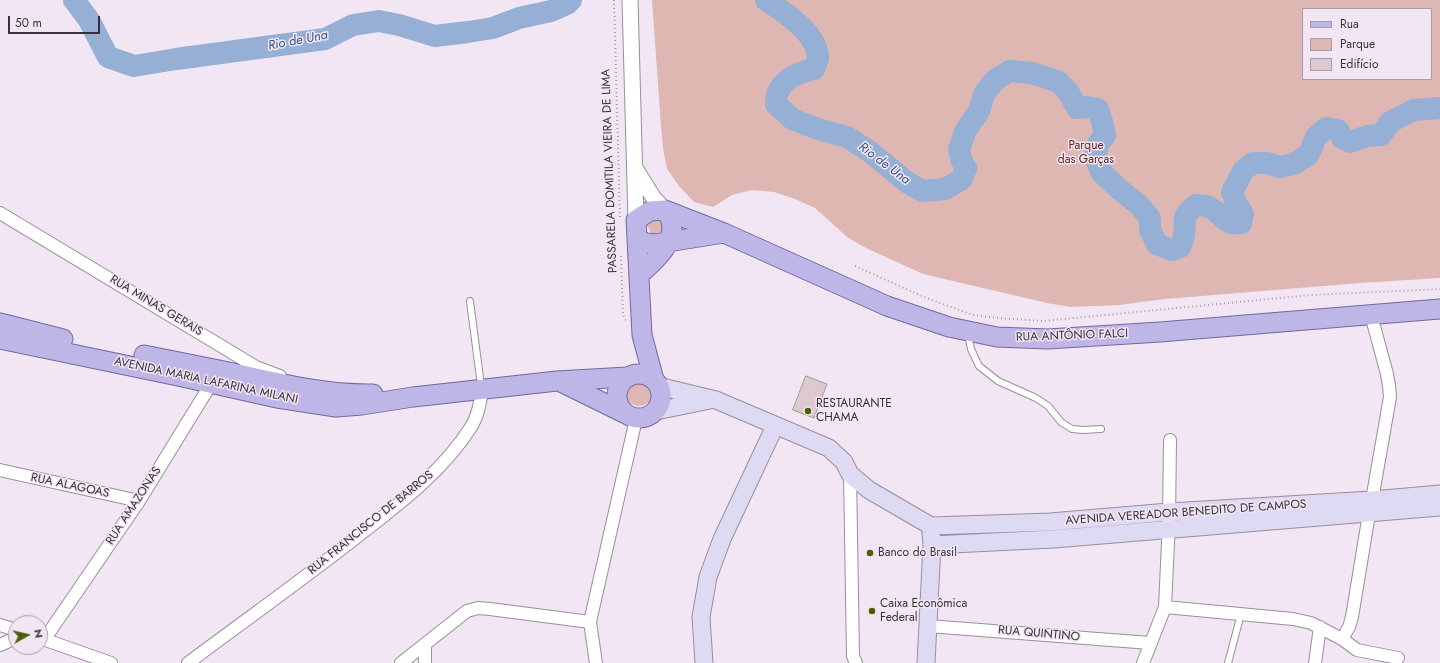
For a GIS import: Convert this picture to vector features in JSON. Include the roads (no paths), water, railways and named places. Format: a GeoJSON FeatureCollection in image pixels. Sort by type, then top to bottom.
{"type":"FeatureCollection","features":[{"type":"Feature","properties":{"kind":"main road"},"geometry":{"type":"LineString","coordinates":[[639,275],[662,252],[668,242],[672,230],[671,220],[665,210],[650,211],[628,220],[637,240],[642,333],[661,399],[656,411]]}},
{"type":"Feature","properties":{"kind":"main road","name":"RUA ANTÔNIO FALCI"},"geometry":{"type":"LineString","coordinates":[[665,210],[724,233],[887,306],[949,326],[997,337],[1048,339],[1160,332],[1440,309]]}},
{"type":"Feature","properties":{"kind":"main road"},"geometry":{"type":"LineString","coordinates":[[637,240],[655,244],[724,233]]}},
{"type":"Feature","properties":{"kind":"main road","name":"AVENIDA MARIA LAFARINA MILANI"},"geometry":{"type":"LineString","coordinates":[[0,323],[55,338],[216,376],[277,398],[336,407],[362,406],[413,397],[482,390]]}},
{"type":"Feature","properties":{"kind":"main road"},"geometry":{"type":"LineString","coordinates":[[630,416],[617,401],[618,388],[630,376],[642,333]]}},
{"type":"Feature","properties":{"kind":"main road","name":"AVENIDA MARIA LAFARINA MILANI"},"geometry":{"type":"LineString","coordinates":[[0,339],[216,376],[268,382],[316,390],[413,397]]}},
{"type":"Feature","properties":{"kind":"main road"},"geometry":{"type":"LineString","coordinates":[[482,390],[557,381],[640,374],[647,376],[656,383],[716,400],[829,448],[844,462],[850,474],[876,494],[931,526],[932,545],[926,663]]}},
{"type":"Feature","properties":{"kind":"main road"},"geometry":{"type":"LineString","coordinates":[[557,381],[630,416],[647,417],[656,411],[716,400]]}},
{"type":"Feature","properties":{"kind":"main road"},"geometry":{"type":"LineString","coordinates":[[704,663],[701,617],[708,577],[722,539],[775,426]]}},
{"type":"Feature","properties":{"kind":"main road","name":"AVENIDA VEREADOR BENEDITO DE CAMPOS"},"geometry":{"type":"LineString","coordinates":[[932,545],[1054,539],[1169,529],[1370,507],[1440,494]]}},
{"type":"Feature","properties":{"kind":"main road","name":"AVENIDA VEREADOR BENEDITO DE CAMPOS"},"geometry":{"type":"LineString","coordinates":[[931,526],[1050,522],[1169,512],[1370,507],[1440,507]]}},
{"type":"Feature","properties":{"kind":"main road"},"geometry":{"type":"LineString","coordinates":[[1050,522],[1054,539]]}},
{"type":"Feature","properties":{"kind":"street"},"geometry":{"type":"LineString","coordinates":[[628,220],[634,166],[630,0]]}},
{"type":"Feature","properties":{"kind":"street"},"geometry":{"type":"LineString","coordinates":[[634,166],[653,197],[665,210]]}},
{"type":"Feature","properties":{"kind":"street","name":"RUA MINAS GERAIS"},"geometry":{"type":"LineString","coordinates":[[0,213],[256,367],[316,390]]}},
{"type":"Feature","properties":{"kind":"street"},"geometry":{"type":"LineString","coordinates":[[1342,639],[1349,627],[1352,617],[1390,397],[1387,374],[1371,315]]}},
{"type":"Feature","properties":{"kind":"street"},"geometry":{"type":"LineString","coordinates":[[256,367],[268,382],[277,398]]}},
{"type":"Feature","properties":{"kind":"street","name":"RUA AMAZONAS"},"geometry":{"type":"LineString","coordinates":[[48,630],[139,501],[216,376]]}},
{"type":"Feature","properties":{"kind":"street","name":"RUA FRANCISCO DE BARROS"},"geometry":{"type":"LineString","coordinates":[[188,663],[351,542],[436,471],[472,426],[479,410],[482,390]]}},
{"type":"Feature","properties":{"kind":"street"},"geometry":{"type":"LineString","coordinates":[[596,663],[590,622],[630,416]]}},
{"type":"Feature","properties":{"kind":"street"},"geometry":{"type":"LineString","coordinates":[[1142,663],[1165,607],[1169,529],[1170,440]]}},
{"type":"Feature","properties":{"kind":"street","name":"RUA ALAGOAS"},"geometry":{"type":"LineString","coordinates":[[0,470],[139,501]]}},
{"type":"Feature","properties":{"kind":"street"},"geometry":{"type":"LineString","coordinates":[[850,474],[853,656],[856,663]]}},
{"type":"Feature","properties":{"kind":"street"},"geometry":{"type":"LineString","coordinates":[[1165,607],[1293,619],[1311,623],[1320,627],[1342,639],[1357,650],[1398,658]]}},
{"type":"Feature","properties":{"kind":"street"},"geometry":{"type":"LineString","coordinates":[[401,663],[467,611],[478,608],[590,622]]}},
{"type":"Feature","properties":{"kind":"street","name":"RUA QUINTINO"},"geometry":{"type":"LineString","coordinates":[[928,626],[1150,643]]}},
{"type":"Feature","properties":{"kind":"street"},"geometry":{"type":"LineString","coordinates":[[1315,663],[1320,627]]}},
{"type":"Feature","properties":{"kind":"street"},"geometry":{"type":"LineString","coordinates":[[0,645],[8,638]]}},
{"type":"Feature","properties":{"kind":"street"},"geometry":{"type":"LineString","coordinates":[[48,641],[111,663]]}},
{"type":"Feature","properties":{"kind":"street"},"geometry":{"type":"LineString","coordinates":[[425,645],[425,663]]}},
{"type":"Feature","properties":{"kind":"lane"},"geometry":{"type":"LineString","coordinates":[[470,301],[482,390]]}},
{"type":"Feature","properties":{"kind":"lane"},"geometry":{"type":"LineString","coordinates":[[967,330],[971,349],[979,366],[998,381],[1036,398],[1048,406],[1061,422],[1072,429],[1101,429]]}},
{"type":"Feature","properties":{"kind":"lane"},"geometry":{"type":"LineString","coordinates":[[1228,663],[1241,614]]}},
{"type":"Feature","properties":{"kind":"waterway","name":"Rio de Una"},"geometry":{"type":"LineString","coordinates":[[74,0],[89,20],[108,57],[134,66],[325,39],[353,25],[379,21],[399,25],[435,36],[468,32],[493,28],[519,18],[551,11],[567,4],[571,0]]}},
{"type":"Feature","properties":{"kind":"waterway","name":"Rio de Una"},"geometry":{"type":"LineString","coordinates":[[766,0],[790,17],[806,32],[816,48],[818,57],[814,69],[788,79],[777,93],[776,104],[792,119],[818,129],[847,137],[869,151],[908,183],[923,191],[945,189],[962,179],[966,168],[961,159],[959,149],[966,130],[979,111],[984,94],[995,80],[1010,71],[1032,73],[1059,82],[1069,93],[1077,108],[1087,107],[1098,109],[1105,135],[1098,144],[1095,157],[1102,173],[1139,205],[1150,218],[1150,230],[1157,244],[1172,250],[1180,247],[1184,236],[1185,218],[1187,213],[1196,205],[1209,207],[1231,223],[1241,223],[1243,214],[1236,203],[1232,192],[1243,171],[1253,163],[1267,163],[1280,167],[1294,164],[1309,154],[1316,137],[1326,128],[1338,130],[1342,138],[1350,142],[1367,136],[1381,135],[1390,122],[1414,110],[1440,108]]}},
{"type":"Feature","properties":{"kind":"place","name":"RESTAURANTE CHAMA"},"geometry":{"type":"Point","coordinates":[808,411]}},
{"type":"Feature","properties":{"kind":"place","name":"Banco do Brasil"},"geometry":{"type":"Point","coordinates":[870,553]}},
{"type":"Feature","properties":{"kind":"place","name":"Caixa Econômica Federal"},"geometry":{"type":"Point","coordinates":[872,611]}},
{"type":"Feature","properties":{"kind":"park label","name":"Parque das Garças"},"geometry":{"type":"Point","coordinates":[1086,153]}}]}
